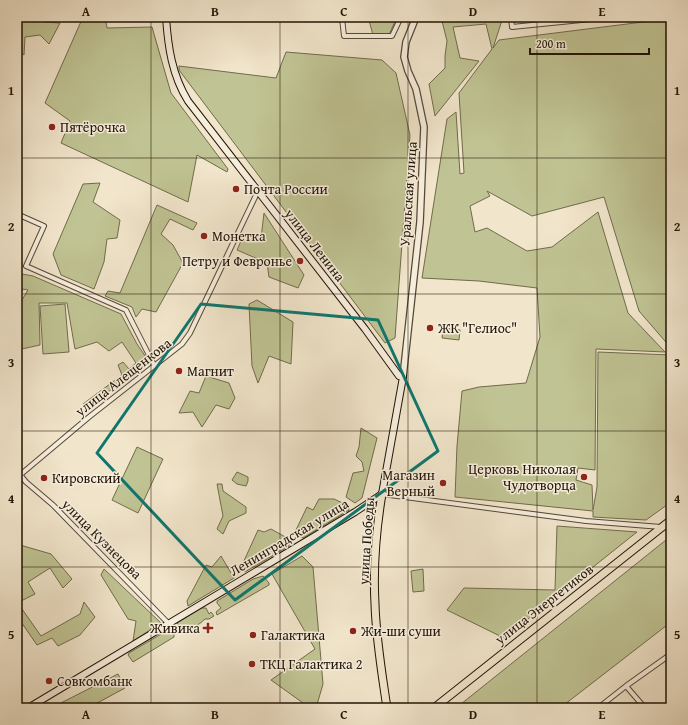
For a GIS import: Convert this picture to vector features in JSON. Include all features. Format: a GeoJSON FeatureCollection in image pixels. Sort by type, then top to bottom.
{"type":"FeatureCollection","features":[{"type":"Feature","properties":{"kind":"main road","name":"улица Ленина"},"geometry":{"type":"LineString","coordinates":[[166,17],[171,60],[181,90],[188,101],[399,376],[403,377]]}},
{"type":"Feature","properties":{"kind":"main road","name":"улица Победы"},"geometry":{"type":"LineString","coordinates":[[387,708],[381,669],[375,604],[378,521],[403,377]]}},
{"type":"Feature","properties":{"kind":"main road","name":"Ленинградская улица"},"geometry":{"type":"LineString","coordinates":[[28,708],[355,512],[382,494]]}},
{"type":"Feature","properties":{"kind":"main road","name":"улица Энергетиков"},"geometry":{"type":"LineString","coordinates":[[434,708],[671,520]]}},
{"type":"Feature","properties":{"kind":"street"},"geometry":{"type":"LineString","coordinates":[[331,17],[342,18],[344,36],[392,36],[401,17]]}},
{"type":"Feature","properties":{"kind":"street","name":"Уральская улица"},"geometry":{"type":"LineString","coordinates":[[403,377],[420,222],[424,127],[416,88],[404,57],[406,42],[416,17]]}},
{"type":"Feature","properties":{"kind":"street"},"geometry":{"type":"LineString","coordinates":[[511,17],[512,27],[611,17]]}},
{"type":"Feature","properties":{"kind":"street","name":"улица Алещенкова"},"geometry":{"type":"LineString","coordinates":[[18,473],[182,344],[190,333],[258,191]]}},
{"type":"Feature","properties":{"kind":"street"},"geometry":{"type":"LineString","coordinates":[[17,214],[44,226],[26,266],[126,310],[154,365]]}},
{"type":"Feature","properties":{"kind":"street","name":"улица Кузнецова"},"geometry":{"type":"LineString","coordinates":[[18,473],[54,506],[169,624]]}},
{"type":"Feature","properties":{"kind":"street"},"geometry":{"type":"LineString","coordinates":[[382,494],[579,520],[661,528]]}},
{"type":"Feature","properties":{"kind":"street"},"geometry":{"type":"LineString","coordinates":[[598,708],[671,654]]}},
{"type":"Feature","properties":{"kind":"street"},"geometry":{"type":"LineString","coordinates":[[626,686],[645,708]]}},
{"type":"Feature","properties":{"kind":"highlighted area"},"geometry":{"type":"Polygon","coordinates":[[[201,304],[378,320],[438,451],[235,600],[97,453],[201,304]]]}},
{"type":"Feature","properties":{"kind":"green space"},"geometry":{"type":"Polygon","coordinates":[[[17,17],[44,17],[44,22],[60,23],[49,44],[40,35],[25,37],[24,55],[17,50],[17,17]]]}},
{"type":"Feature","properties":{"kind":"green space"},"geometry":{"type":"Polygon","coordinates":[[[83,17],[105,17],[107,28],[152,27],[171,93],[228,169],[227,172],[197,155],[188,202],[61,143],[70,121],[45,103],[83,17]]]}},
{"type":"Feature","properties":{"kind":"green space"},"geometry":{"type":"Polygon","coordinates":[[[368,17],[397,17],[388,37],[373,35],[368,17]]]}},
{"type":"Feature","properties":{"kind":"green space"},"geometry":{"type":"Polygon","coordinates":[[[441,17],[503,17],[493,48],[499,40],[667,19],[671,27],[671,348],[639,311],[604,197],[532,216],[487,191],[490,196],[470,206],[475,232],[487,228],[527,251],[552,247],[598,212],[628,313],[665,352],[596,349],[595,470],[578,468],[576,480],[592,485],[593,510],[597,487],[598,352],[671,355],[671,502],[646,520],[593,517],[593,511],[455,497],[457,446],[462,391],[479,387],[526,383],[540,337],[537,288],[479,281],[422,278],[447,119],[456,112],[460,174],[464,173],[459,93],[492,49],[486,24],[453,27],[460,58],[479,61],[435,116],[429,84],[445,68],[447,41],[441,17]]]}},
{"type":"Feature","properties":{"kind":"green space"},"geometry":{"type":"Polygon","coordinates":[[[286,52],[382,60],[396,73],[410,135],[395,338],[385,343],[179,70],[179,66],[276,78],[286,52]]]}},
{"type":"Feature","properties":{"kind":"green space"},"geometry":{"type":"Polygon","coordinates":[[[100,183],[93,202],[120,220],[117,238],[107,239],[104,262],[94,289],[61,275],[53,254],[83,184],[100,183]]]}},
{"type":"Feature","properties":{"kind":"green space"},"geometry":{"type":"Polygon","coordinates":[[[157,205],[197,223],[193,230],[170,219],[161,234],[173,245],[183,263],[156,312],[142,309],[136,317],[132,307],[105,296],[108,291],[120,293],[157,205]]]}},
{"type":"Feature","properties":{"kind":"green space"},"geometry":{"type":"Polygon","coordinates":[[[264,213],[304,275],[298,288],[269,277],[267,263],[237,250],[241,241],[261,238],[264,213]]]}},
{"type":"Feature","properties":{"kind":"green space"},"geometry":{"type":"Polygon","coordinates":[[[17,271],[22,274],[33,276],[121,314],[137,344],[150,363],[148,362],[87,408],[83,404],[122,375],[118,365],[123,362],[129,369],[136,363],[122,342],[109,351],[97,342],[75,349],[67,303],[39,303],[40,345],[17,350],[17,332],[22,300],[28,290],[23,289],[17,299],[17,271]]]}},
{"type":"Feature","properties":{"kind":"green space"},"geometry":{"type":"Polygon","coordinates":[[[257,300],[293,322],[291,364],[269,356],[258,383],[252,366],[249,304],[257,300]]]}},
{"type":"Feature","properties":{"kind":"green space"},"geometry":{"type":"Polygon","coordinates":[[[65,304],[69,352],[43,354],[40,306],[65,304]]]}},
{"type":"Feature","properties":{"kind":"green space"},"geometry":{"type":"Polygon","coordinates":[[[443,328],[460,330],[459,340],[442,338],[443,328]]]}},
{"type":"Feature","properties":{"kind":"green space"},"geometry":{"type":"Polygon","coordinates":[[[206,376],[229,383],[235,398],[229,409],[216,405],[202,427],[193,412],[179,413],[190,391],[199,393],[206,376]]]}},
{"type":"Feature","properties":{"kind":"green space"},"geometry":{"type":"Polygon","coordinates":[[[361,428],[377,438],[362,498],[355,503],[346,497],[353,473],[364,471],[362,462],[356,456],[359,447],[361,428]]]}},
{"type":"Feature","properties":{"kind":"green space"},"geometry":{"type":"Polygon","coordinates":[[[137,447],[163,459],[138,513],[112,500],[137,447]]]}},
{"type":"Feature","properties":{"kind":"green space"},"geometry":{"type":"Polygon","coordinates":[[[237,472],[248,477],[246,486],[237,484],[232,480],[237,472]]]}},
{"type":"Feature","properties":{"kind":"green space"},"geometry":{"type":"Polygon","coordinates":[[[217,484],[222,484],[223,491],[246,507],[246,513],[229,521],[223,534],[217,529],[223,516],[217,484]]]}},
{"type":"Feature","properties":{"kind":"green space"},"geometry":{"type":"Polygon","coordinates":[[[319,499],[334,499],[349,506],[349,510],[303,538],[295,532],[307,507],[313,510],[319,499]]]}},
{"type":"Feature","properties":{"kind":"green space"},"geometry":{"type":"Polygon","coordinates":[[[557,526],[637,532],[504,638],[447,610],[464,588],[555,590],[557,526]]]}},
{"type":"Feature","properties":{"kind":"green space"},"geometry":{"type":"Polygon","coordinates":[[[271,529],[289,539],[289,546],[245,572],[243,563],[258,530],[264,532],[271,529]]]}},
{"type":"Feature","properties":{"kind":"green space"},"geometry":{"type":"Polygon","coordinates":[[[671,536],[671,622],[560,708],[456,708],[671,536]]]}},
{"type":"Feature","properties":{"kind":"green space"},"geometry":{"type":"Polygon","coordinates":[[[20,545],[51,554],[72,579],[63,588],[50,568],[28,582],[35,594],[17,603],[17,547],[20,545]]]}},
{"type":"Feature","properties":{"kind":"green space"},"geometry":{"type":"Polygon","coordinates":[[[221,556],[234,578],[188,606],[187,601],[206,565],[212,567],[221,556]]]}},
{"type":"Feature","properties":{"kind":"green space"},"geometry":{"type":"Polygon","coordinates":[[[302,556],[313,567],[323,684],[316,708],[310,708],[271,680],[315,649],[272,574],[302,556]]]}},
{"type":"Feature","properties":{"kind":"green space"},"geometry":{"type":"Polygon","coordinates":[[[104,569],[161,623],[133,641],[136,621],[128,619],[101,575],[104,569]]]}},
{"type":"Feature","properties":{"kind":"green space"},"geometry":{"type":"Polygon","coordinates":[[[423,569],[424,591],[413,592],[411,571],[423,569]]]}},
{"type":"Feature","properties":{"kind":"green space"},"geometry":{"type":"Polygon","coordinates":[[[263,576],[269,585],[217,615],[216,612],[221,608],[217,601],[253,579],[263,576]]]}},
{"type":"Feature","properties":{"kind":"green space"},"geometry":{"type":"Polygon","coordinates":[[[84,602],[95,617],[80,635],[58,646],[52,638],[37,645],[17,616],[17,612],[22,609],[41,636],[80,614],[84,602]]]}},
{"type":"Feature","properties":{"kind":"green space"},"geometry":{"type":"Polygon","coordinates":[[[201,608],[206,608],[209,614],[211,612],[214,616],[209,619],[205,619],[195,626],[182,629],[177,623],[201,608]]]}},
{"type":"Feature","properties":{"kind":"green space"},"geometry":{"type":"Polygon","coordinates":[[[168,630],[171,630],[174,633],[174,637],[133,662],[128,655],[129,653],[168,630]]]}},
{"type":"Feature","properties":{"kind":"green space"},"geometry":{"type":"Polygon","coordinates":[[[118,674],[125,688],[88,708],[53,707],[118,674]]]}},
{"type":"Feature","properties":{"kind":"place","name":"Пятёрочка"},"geometry":{"type":"Point","coordinates":[52,127]}},
{"type":"Feature","properties":{"kind":"place","name":"Почта России"},"geometry":{"type":"Point","coordinates":[236,189]}},
{"type":"Feature","properties":{"kind":"place","name":"Монетка"},"geometry":{"type":"Point","coordinates":[204,236]}},
{"type":"Feature","properties":{"kind":"place","name":"Петру и Февронье"},"geometry":{"type":"Point","coordinates":[300,261]}},
{"type":"Feature","properties":{"kind":"place","name":"ЖК \"Гелиос\""},"geometry":{"type":"Point","coordinates":[430,328]}},
{"type":"Feature","properties":{"kind":"place","name":"Магнит"},"geometry":{"type":"Point","coordinates":[179,371]}},
{"type":"Feature","properties":{"kind":"place","name":"Церковь Николая Чудотворца"},"geometry":{"type":"Point","coordinates":[584,477]}},
{"type":"Feature","properties":{"kind":"place","name":"Кировский"},"geometry":{"type":"Point","coordinates":[44,478]}},
{"type":"Feature","properties":{"kind":"place","name":"Магазин Верный"},"geometry":{"type":"Point","coordinates":[443,483]}},
{"type":"Feature","properties":{"kind":"place","name":"Живика"},"geometry":{"type":"Point","coordinates":[208,628]}},
{"type":"Feature","properties":{"kind":"place","name":"Жи-ши суши"},"geometry":{"type":"Point","coordinates":[353,631]}},
{"type":"Feature","properties":{"kind":"place","name":"Галактика"},"geometry":{"type":"Point","coordinates":[253,635]}},
{"type":"Feature","properties":{"kind":"place","name":"ТКЦ Галактика 2"},"geometry":{"type":"Point","coordinates":[252,664]}},
{"type":"Feature","properties":{"kind":"place","name":"Совкомбанк"},"geometry":{"type":"Point","coordinates":[49,681]}}]}
